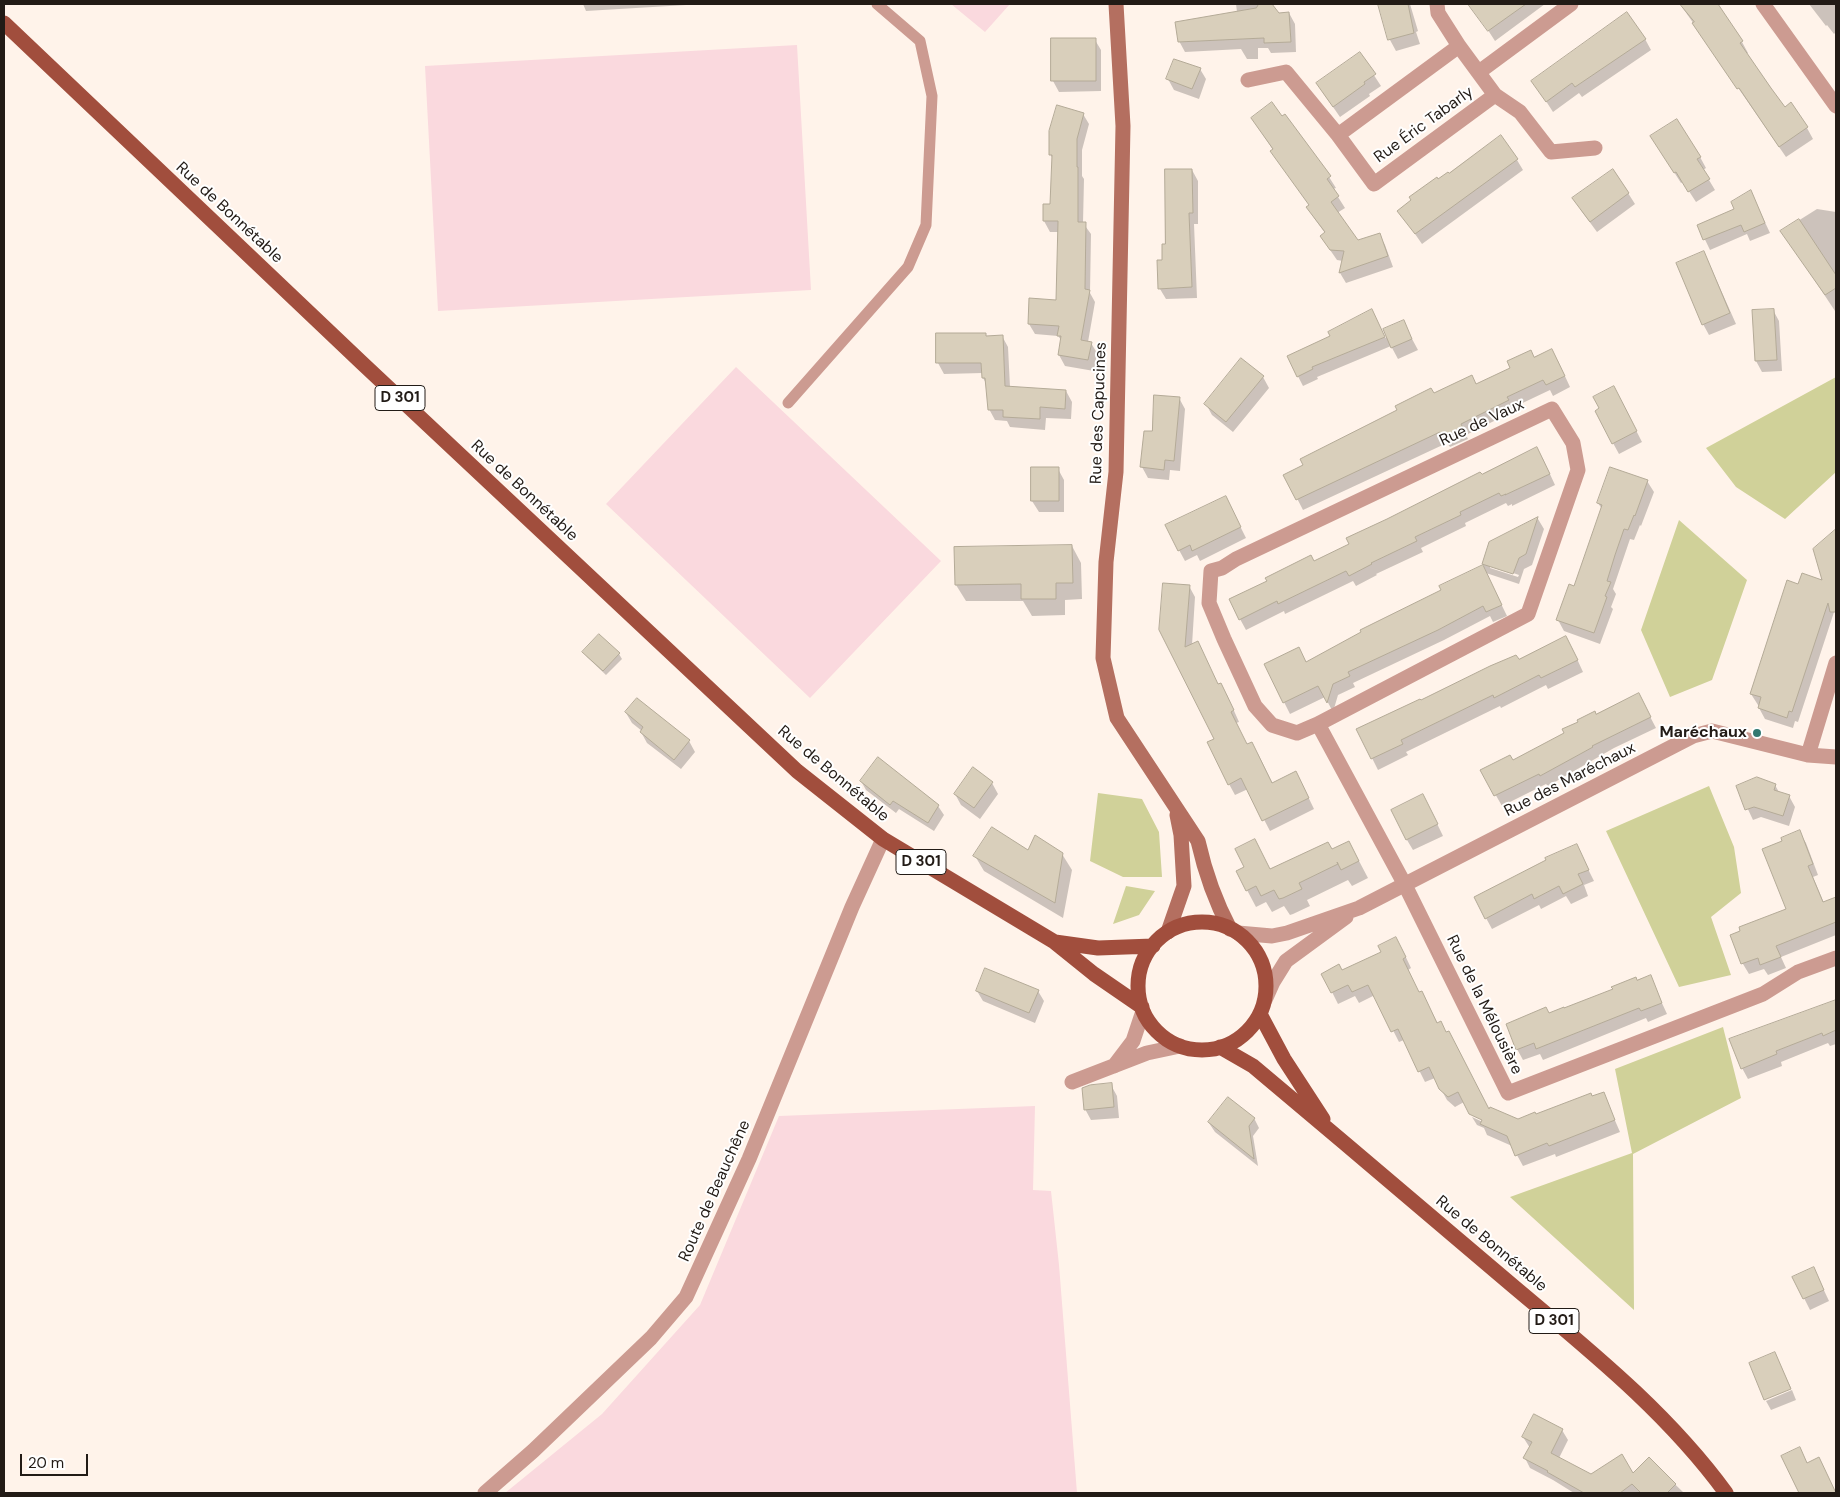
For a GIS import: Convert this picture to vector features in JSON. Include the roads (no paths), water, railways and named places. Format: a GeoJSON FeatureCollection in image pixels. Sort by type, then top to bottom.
{"type":"FeatureCollection","features":[{"type":"Feature","properties":{"kind":"main road","name":"Rue de Bonnétable"},"geometry":{"type":"LineString","coordinates":[[4,24],[797,771],[883,838],[1053,941],[1142,1009]]}},
{"type":"Feature","properties":{"kind":"main road"},"geometry":{"type":"LineString","coordinates":[[1207,922],[1224,926],[1234,931],[1253,947],[1262,964],[1266,980],[1262,1007],[1250,1029],[1237,1040],[1220,1048],[1200,1050],[1180,1046],[1162,1036],[1150,1023],[1142,1009],[1138,991],[1139,975],[1144,959],[1153,946],[1168,932],[1187,924],[1207,922]]}},
{"type":"Feature","properties":{"kind":"main road","name":"Rue de Bonnétable"},"geometry":{"type":"LineString","coordinates":[[1053,941],[1098,948],[1153,946]]}},
{"type":"Feature","properties":{"kind":"main road","name":"Rue de Bonnétable"},"geometry":{"type":"LineString","coordinates":[[1262,1007],[1284,1059],[1332,1132]]}},
{"type":"Feature","properties":{"kind":"main road","name":"Rue de Bonnétable"},"geometry":{"type":"LineString","coordinates":[[1220,1048],[1253,1066],[1594,1354],[1655,1410],[1704,1463],[1726,1493]]}},
{"type":"Feature","properties":{"kind":"street","name":"Rue des Capucines"},"geometry":{"type":"LineString","coordinates":[[1116,4],[1124,126],[1116,472],[1106,562],[1103,658],[1117,718],[1198,841],[1203,864],[1219,908],[1234,931]]}},
{"type":"Feature","properties":{"kind":"street","name":"Rue Éric Tabarly"},"geometry":{"type":"LineString","coordinates":[[1479,72],[1571,4]]}},
{"type":"Feature","properties":{"kind":"street"},"geometry":{"type":"LineString","coordinates":[[1763,4],[1836,106]]}},
{"type":"Feature","properties":{"kind":"street","name":"Rue Éric Tabarly"},"geometry":{"type":"LineString","coordinates":[[1437,8],[1459,46],[1495,94],[1520,112],[1551,152],[1595,148]]}},
{"type":"Feature","properties":{"kind":"street"},"geometry":{"type":"LineString","coordinates":[[1338,134],[1459,46]]}},
{"type":"Feature","properties":{"kind":"street","name":"Rue Éric Tabarly"},"geometry":{"type":"LineString","coordinates":[[1248,80],[1286,72],[1338,134],[1374,184],[1495,94]]}},
{"type":"Feature","properties":{"kind":"street","name":"Rue de Vaux"},"geometry":{"type":"LineString","coordinates":[[1552,409],[1573,444],[1578,470],[1528,614],[1318,724],[1297,733],[1272,725],[1255,706],[1209,603],[1211,571],[1222,568],[1245,555],[1552,409]]}},
{"type":"Feature","properties":{"kind":"street"},"geometry":{"type":"LineString","coordinates":[[1808,755],[1836,663]]}},
{"type":"Feature","properties":{"kind":"street","name":"Rue de la Mélousière"},"geometry":{"type":"LineString","coordinates":[[1318,724],[1405,885],[1508,1093],[1763,994],[1798,972],[1836,958]]}},
{"type":"Feature","properties":{"kind":"street","name":"Rue des Maréchaux"},"geometry":{"type":"LineString","coordinates":[[1234,931],[1272,936],[1287,933],[1359,908],[1694,736],[1712,731],[1808,755],[1836,757]]}},
{"type":"Feature","properties":{"kind":"street","name":"Rue des Capucines"},"geometry":{"type":"LineString","coordinates":[[1168,932],[1184,886],[1181,835],[1174,804]]}},
{"type":"Feature","properties":{"kind":"street","name":"Route de Beauchêne"},"geometry":{"type":"LineString","coordinates":[[485,1493],[533,1451],[651,1338],[686,1297],[749,1158],[852,907],[883,838]]}},
{"type":"Feature","properties":{"kind":"street","name":"Rue des Maréchaux"},"geometry":{"type":"LineString","coordinates":[[1262,1007],[1273,982],[1286,961],[1359,908]]}},
{"type":"Feature","properties":{"kind":"street"},"geometry":{"type":"LineString","coordinates":[[1113,1067],[1133,1041],[1142,1009]]}},
{"type":"Feature","properties":{"kind":"street"},"geometry":{"type":"LineString","coordinates":[[1072,1082],[1147,1054],[1180,1046]]}},
{"type":"Feature","properties":{"kind":"lane"},"geometry":{"type":"LineString","coordinates":[[788,403],[908,267],[926,225],[932,96],[920,41],[877,4]]}},
{"type":"Feature","properties":{"kind":"place","name":"Maréchaux"},"geometry":{"type":"Point","coordinates":[1757,733]}}]}
